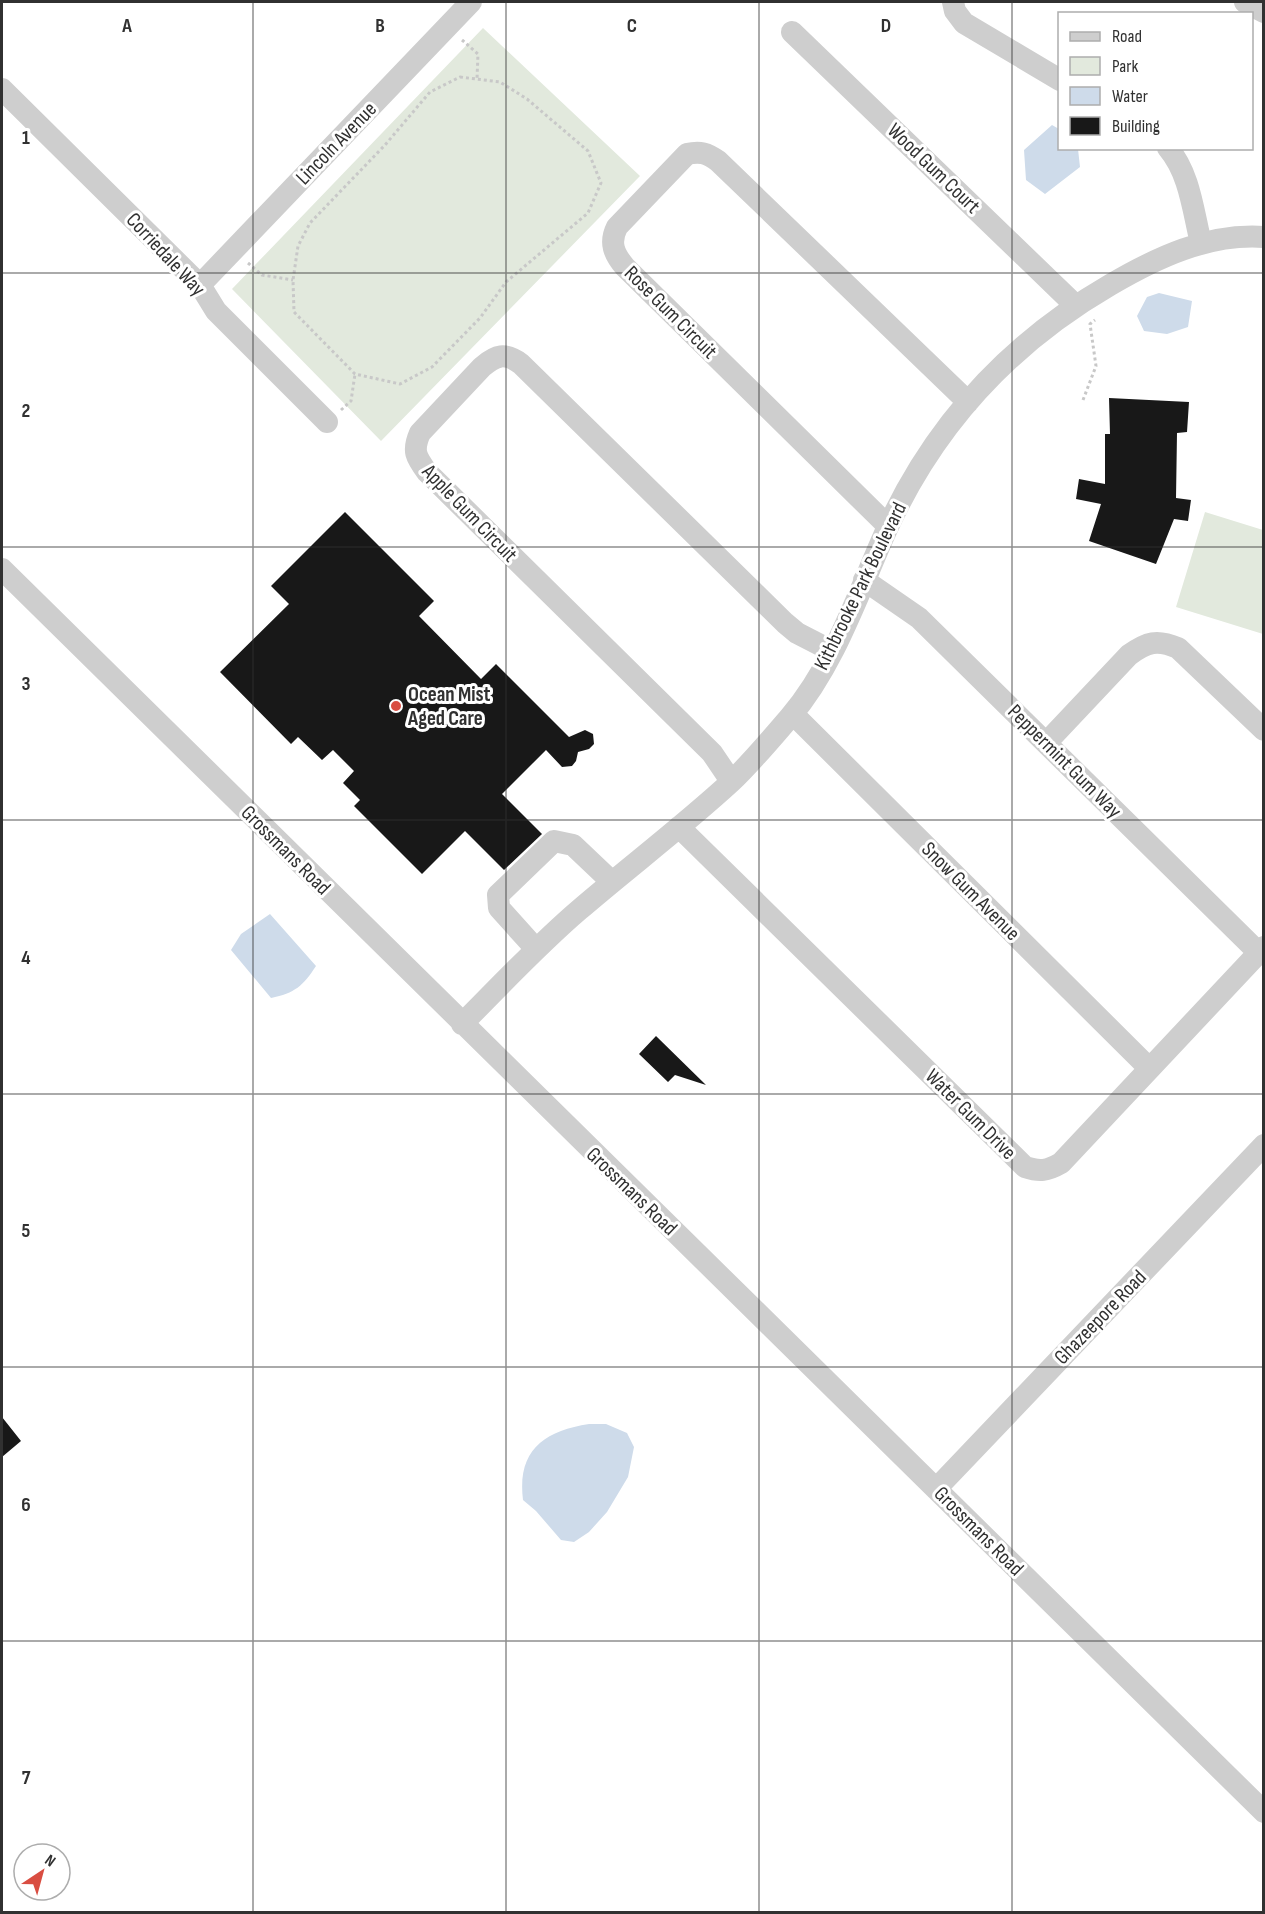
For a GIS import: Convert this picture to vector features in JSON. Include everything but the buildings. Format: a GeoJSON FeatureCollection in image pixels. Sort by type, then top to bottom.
{"type":"FeatureCollection","features":[{"type":"Feature","properties":{"kind":"street","name":"Lincoln Avenue"},"geometry":{"type":"LineString","coordinates":[[200,285],[471,2]]}},
{"type":"Feature","properties":{"kind":"street"},"geometry":{"type":"LineString","coordinates":[[953,2],[955,12],[964,23],[1058,79]]}},
{"type":"Feature","properties":{"kind":"street"},"geometry":{"type":"LineString","coordinates":[[1245,2],[1263,12]]}},
{"type":"Feature","properties":{"kind":"street","name":"Wood Gum Court"},"geometry":{"type":"LineString","coordinates":[[792,32],[1076,305]]}},
{"type":"Feature","properties":{"kind":"street","name":"Corriedale Way"},"geometry":{"type":"LineString","coordinates":[[2,89],[200,285],[216,311],[327,422]]}},
{"type":"Feature","properties":{"kind":"street"},"geometry":{"type":"LineString","coordinates":[[1170,150],[1183,172],[1201,243]]}},
{"type":"Feature","properties":{"kind":"street","name":"Rose Gum Circuit"},"geometry":{"type":"LineString","coordinates":[[888,526],[625,267],[617,258],[613,248],[612,237],[617,227],[687,154],[697,152],[707,154],[718,161],[968,402]]}},
{"type":"Feature","properties":{"kind":"street","name":"Kithbrooke Park Boulevard"},"geometry":{"type":"LineString","coordinates":[[462,1024],[536,949],[731,781],[793,714],[832,651],[906,491],[930,451],[968,402],[1000,366],[1032,337],[1076,305],[1160,259],[1201,243],[1226,238],[1263,237]]}},
{"type":"Feature","properties":{"kind":"street","name":"Apple Gum Circuit"},"geometry":{"type":"LineString","coordinates":[[731,781],[712,753],[427,472],[416,454],[415,444],[420,433],[490,360],[501,356],[511,357],[785,623],[797,633],[832,651]]}},
{"type":"Feature","properties":{"kind":"street","name":"Grossmans Road"},"geometry":{"type":"LineString","coordinates":[[2,569],[1263,1812]]}},
{"type":"Feature","properties":{"kind":"street","name":"Peppermint Gum Way"},"geometry":{"type":"LineString","coordinates":[[864,580],[919,618],[1261,949]]}},
{"type":"Feature","properties":{"kind":"street"},"geometry":{"type":"LineString","coordinates":[[1047,742],[1129,655],[1143,645],[1154,642],[1167,643],[1178,648],[1263,730]]}},
{"type":"Feature","properties":{"kind":"street","name":"Snow Gum Avenue"},"geometry":{"type":"LineString","coordinates":[[793,714],[1149,1068]]}},
{"type":"Feature","properties":{"kind":"street","name":"Water Gum Drive"},"geometry":{"type":"LineString","coordinates":[[679,826],[1025,1167],[1039,1172],[1061,1163],[1261,949]]}},
{"type":"Feature","properties":{"kind":"street"},"geometry":{"type":"LineString","coordinates":[[536,949],[499,908],[498,895],[554,841],[573,845],[612,882]]}},
{"type":"Feature","properties":{"kind":"street","name":"Ghazeepore Road"},"geometry":{"type":"LineString","coordinates":[[936,1489],[1263,1145]]}},
{"type":"Feature","properties":{"kind":"path"},"geometry":{"type":"LineString","coordinates":[[447,27],[478,54],[477,79]]}},
{"type":"Feature","properties":{"kind":"path"},"geometry":{"type":"LineString","coordinates":[[460,77],[477,79],[500,82],[527,99],[588,151],[601,183],[588,213],[506,282],[480,318],[432,367],[400,384],[355,375],[294,312],[293,280],[298,246],[310,223],[385,145],[430,92],[460,77]]}},
{"type":"Feature","properties":{"kind":"path"},"geometry":{"type":"LineString","coordinates":[[233,250],[262,275],[293,280]]}},
{"type":"Feature","properties":{"kind":"path"},"geometry":{"type":"LineString","coordinates":[[1083,400],[1096,366],[1090,324],[1098,316]]}},
{"type":"Feature","properties":{"kind":"path"},"geometry":{"type":"LineString","coordinates":[[327,422],[351,401],[355,375]]}},
{"type":"Feature","properties":{"kind":"green space"},"geometry":{"type":"Polygon","coordinates":[[[483,28],[640,176],[381,441],[232,289],[483,28]]]}},
{"type":"Feature","properties":{"kind":"green space"},"geometry":{"type":"Polygon","coordinates":[[[1205,512],[1263,530],[1263,634],[1176,607],[1205,512]]]}},
{"type":"Feature","properties":{"kind":"water"},"geometry":{"type":"Polygon","coordinates":[[[1052,125],[1058,128],[1058,150],[1078,150],[1080,167],[1045,194],[1026,180],[1024,150],[1052,125]]]}},
{"type":"Feature","properties":{"kind":"water"},"geometry":{"type":"Polygon","coordinates":[[[1159,293],[1192,301],[1188,327],[1167,334],[1144,331],[1137,316],[1147,297],[1159,293]]]}},
{"type":"Feature","properties":{"kind":"water"},"geometry":{"type":"Polygon","coordinates":[[[270,914],[316,966],[298,988],[271,998],[231,950],[241,934],[270,914]]]}},
{"type":"Feature","properties":{"kind":"water"},"geometry":{"type":"Polygon","coordinates":[[[606,1424],[627,1433],[634,1447],[628,1477],[607,1512],[589,1532],[574,1542],[561,1540],[536,1511],[523,1500],[524,1468],[536,1446],[546,1438],[573,1427],[606,1424]]]}},
{"type":"Feature","properties":{"kind":"place","name":"Ocean Mist Aged Care"},"geometry":{"type":"Point","coordinates":[396,706]}}]}
